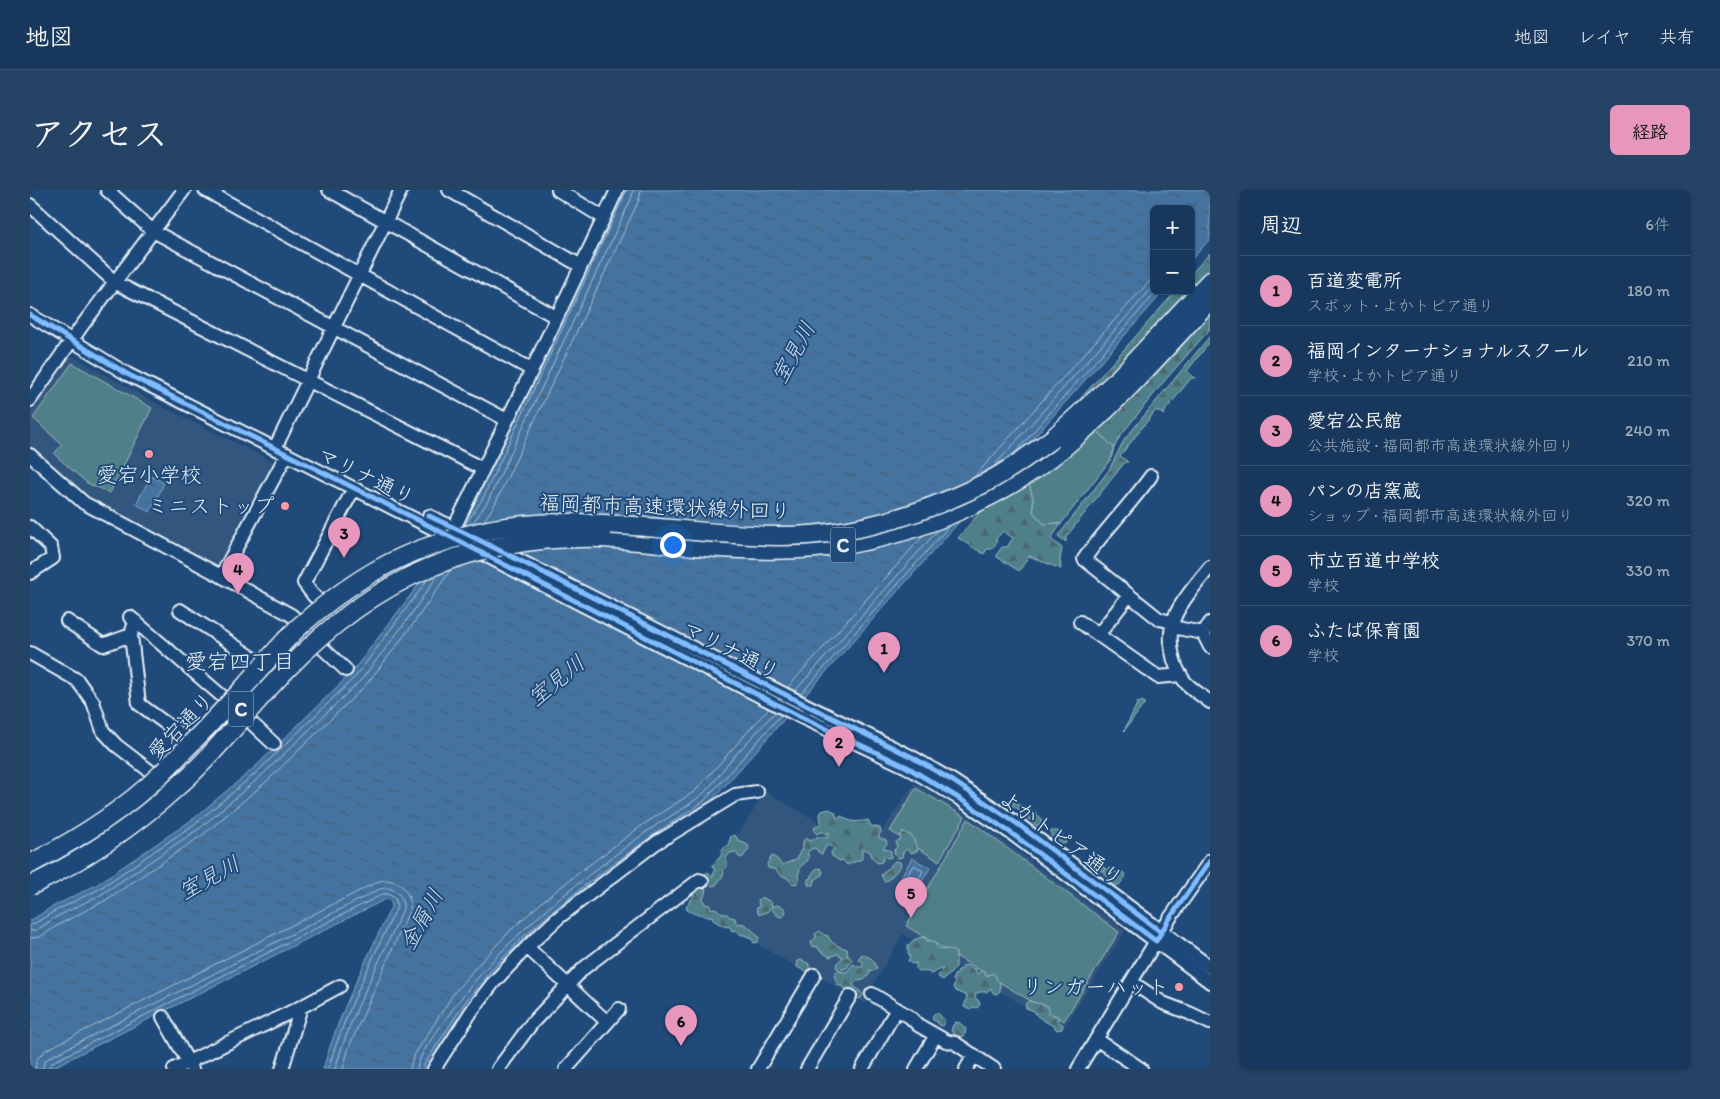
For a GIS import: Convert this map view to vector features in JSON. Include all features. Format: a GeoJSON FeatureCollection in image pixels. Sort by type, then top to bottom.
{"type":"FeatureCollection","features":[{"type":"Feature","properties":{"kind":"highway","name":"福岡都市高速環状線外回り"},"geometry":{"type":"LineString","coordinates":[[30,864],[97,825],[140,793],[199,736],[268,659],[302,625],[343,592],[389,563],[416,551],[452,539],[512,526],[575,522],[779,536],[821,534],[852,529],[919,512],[987,482],[1022,461],[1053,438],[1116,380],[1210,281]]}},
{"type":"Feature","properties":{"kind":"highway","name":"C"},"geometry":{"type":"LineString","coordinates":[[74,862],[109,829],[149,800],[209,743],[310,633],[347,602],[419,561],[480,542],[552,534],[728,548],[824,548],[884,536],[933,520],[993,494],[1062,449],[1126,390],[1210,300]]}},
{"type":"Feature","properties":{"kind":"highway","name":"C"},"geometry":{"type":"LineString","coordinates":[[33,888],[90,854],[155,807],[196,769],[264,692],[317,638],[352,610],[398,582],[442,561],[482,549],[541,539],[602,538]]}},
{"type":"Feature","properties":{"kind":"street"},"geometry":{"type":"LineString","coordinates":[[107,190],[153,231],[507,420]]}},
{"type":"Feature","properties":{"kind":"street"},"geometry":{"type":"LineString","coordinates":[[30,400],[184,190]]}},
{"type":"Feature","properties":{"kind":"street"},"geometry":{"type":"LineString","coordinates":[[205,190],[532,370]]}},
{"type":"Feature","properties":{"kind":"street"},"geometry":{"type":"LineString","coordinates":[[329,190],[556,317]]}},
{"type":"Feature","properties":{"kind":"street"},"geometry":{"type":"LineString","coordinates":[[276,445],[401,190]]}},
{"type":"Feature","properties":{"kind":"street"},"geometry":{"type":"LineString","coordinates":[[449,190],[581,266]]}},
{"type":"Feature","properties":{"kind":"street"},"geometry":{"type":"LineString","coordinates":[[558,190],[604,218]]}},
{"type":"Feature","properties":{"kind":"street"},"geometry":{"type":"LineString","coordinates":[[460,536],[482,469],[532,370],[617,190]]}},
{"type":"Feature","properties":{"kind":"street"},"geometry":{"type":"LineString","coordinates":[[30,205],[116,282],[482,469]]}},
{"type":"Feature","properties":{"kind":"street","name":"マリナ通り"},"geometry":{"type":"LineString","coordinates":[[30,305],[127,374],[460,536],[801,710]]}},
{"type":"Feature","properties":{"kind":"street","name":"マリナ通り"},"geometry":{"type":"LineString","coordinates":[[30,315],[74,338]]}},
{"type":"Feature","properties":{"kind":"street","name":"マリナ通り"},"geometry":{"type":"LineString","coordinates":[[276,445],[287,454],[354,488],[460,536]]}},
{"type":"Feature","properties":{"kind":"street"},"geometry":{"type":"LineString","coordinates":[[222,576],[287,454]]}},
{"type":"Feature","properties":{"kind":"street"},"geometry":{"type":"LineString","coordinates":[[30,455],[84,503],[222,576],[291,615],[302,625]]}},
{"type":"Feature","properties":{"kind":"street"},"geometry":{"type":"LineString","coordinates":[[1151,476],[1084,559],[1159,619],[1173,624],[1206,628],[1210,647]]}},
{"type":"Feature","properties":{"kind":"street"},"geometry":{"type":"LineString","coordinates":[[326,607],[304,583],[354,488]]}},
{"type":"Feature","properties":{"kind":"street"},"geometry":{"type":"LineString","coordinates":[[30,527],[51,548],[53,558],[30,573]]}},
{"type":"Feature","properties":{"kind":"street","name":"愛宕通り"},"geometry":{"type":"LineString","coordinates":[[30,864],[65,846],[106,819],[160,778],[194,744],[302,625],[384,569],[424,547],[460,536]]}},
{"type":"Feature","properties":{"kind":"street","name":"愛宕通り"},"geometry":{"type":"LineString","coordinates":[[33,888],[117,836],[154,808],[207,758],[314,640],[355,606],[398,578],[445,553],[460,536]]}},
{"type":"Feature","properties":{"kind":"street"},"geometry":{"type":"LineString","coordinates":[[1210,567],[1181,604],[1173,624],[1171,647],[1181,675],[1196,692],[1210,702]]}},
{"type":"Feature","properties":{"kind":"street"},"geometry":{"type":"LineString","coordinates":[[1099,634],[1129,595]]}},
{"type":"Feature","properties":{"kind":"street"},"geometry":{"type":"LineString","coordinates":[[180,610],[264,665]]}},
{"type":"Feature","properties":{"kind":"street"},"geometry":{"type":"LineString","coordinates":[[194,744],[139,704],[131,635],[132,618],[230,703]]}},
{"type":"Feature","properties":{"kind":"street"},"geometry":{"type":"LineString","coordinates":[[67,621],[103,645],[131,635]]}},
{"type":"Feature","properties":{"kind":"street"},"geometry":{"type":"LineString","coordinates":[[1080,622],[1158,677],[1181,675]]}},
{"type":"Feature","properties":{"kind":"street"},"geometry":{"type":"LineString","coordinates":[[314,640],[346,670]]}},
{"type":"Feature","properties":{"kind":"street"},"geometry":{"type":"LineString","coordinates":[[30,653],[77,680],[93,702],[102,731],[116,745],[160,778]]}},
{"type":"Feature","properties":{"kind":"street","name":"よかトピア通り"},"geometry":{"type":"LineString","coordinates":[[801,710],[907,767],[960,799],[1012,833],[1159,937],[1210,967]]}},
{"type":"Feature","properties":{"kind":"street"},"geometry":{"type":"LineString","coordinates":[[244,716],[274,744]]}},
{"type":"Feature","properties":{"kind":"street"},"geometry":{"type":"LineString","coordinates":[[434,1069],[473,1008],[493,983],[558,918],[656,843],[730,798],[736,795],[756,792]]}},
{"type":"Feature","properties":{"kind":"street"},"geometry":{"type":"LineString","coordinates":[[1078,1069],[1159,937],[1210,861]]}},
{"type":"Feature","properties":{"kind":"street"},"geometry":{"type":"LineString","coordinates":[[498,1069],[532,1022],[584,968],[698,880],[702,882]]}},
{"type":"Feature","properties":{"kind":"street","name":"よかトピア通り"},"geometry":{"type":"LineString","coordinates":[[1159,937],[1210,982]]}},
{"type":"Feature","properties":{"kind":"street"},"geometry":{"type":"LineString","coordinates":[[527,947],[607,1022]]}},
{"type":"Feature","properties":{"kind":"street"},"geometry":{"type":"LineString","coordinates":[[758,1069],[814,975]]}},
{"type":"Feature","properties":{"kind":"street"},"geometry":{"type":"LineString","coordinates":[[1131,982],[1163,1003],[1189,1012],[1210,1023]]}},
{"type":"Feature","properties":{"kind":"street"},"geometry":{"type":"LineString","coordinates":[[174,1069],[190,1066],[340,986]]}},
{"type":"Feature","properties":{"kind":"street"},"geometry":{"type":"LineString","coordinates":[[872,994],[910,1016],[918,1025],[974,1055],[994,1069]]}},
{"type":"Feature","properties":{"kind":"street"},"geometry":{"type":"LineString","coordinates":[[807,1069],[850,996]]}},
{"type":"Feature","properties":{"kind":"street"},"geometry":{"type":"LineString","coordinates":[[282,1069],[301,1007]]}},
{"type":"Feature","properties":{"kind":"street"},"geometry":{"type":"LineString","coordinates":[[566,1069],[619,1009]]}},
{"type":"Feature","properties":{"kind":"street"},"geometry":{"type":"LineString","coordinates":[[862,1069],[897,1009]]}},
{"type":"Feature","properties":{"kind":"street"},"geometry":{"type":"LineString","coordinates":[[163,1017],[190,1066]]}},
{"type":"Feature","properties":{"kind":"street"},"geometry":{"type":"LineString","coordinates":[[1096,1039],[1141,1069]]}},
{"type":"Feature","properties":{"kind":"street"},"geometry":{"type":"LineString","coordinates":[[916,1069],[933,1040]]}},
{"type":"Feature","properties":{"kind":"street"},"geometry":{"type":"LineString","coordinates":[[966,1069],[974,1055]]}},
{"type":"Feature","properties":{"kind":"shaded area","name":"愛宕小学校"},"geometry":{"type":"Polygon","coordinates":[[[70,355],[161,406],[274,462],[219,567],[87,497],[30,447],[30,409],[70,355]]]}},
{"type":"Feature","properties":{"kind":"shaded area"},"geometry":{"type":"Polygon","coordinates":[[[914,783],[950,804],[994,834],[1125,931],[1063,1029],[903,934],[866,997],[869,999],[866,1004],[810,971],[808,974],[692,905],[766,791],[868,852],[914,783]]]}},
{"type":"Feature","properties":{"kind":"green space"},"geometry":{"type":"Polygon","coordinates":[[[1210,253],[1210,273],[1195,283],[1195,270],[1210,253]]]}},
{"type":"Feature","properties":{"kind":"green space"},"geometry":{"type":"Polygon","coordinates":[[[1172,295],[1182,295],[1171,308],[1158,330],[1048,435],[1172,295]]]}},
{"type":"Feature","properties":{"kind":"green space"},"geometry":{"type":"Polygon","coordinates":[[[1210,314],[1210,329],[1166,379],[1121,435],[1114,448],[1095,428],[1175,345],[1197,329],[1210,314]]]}},
{"type":"Feature","properties":{"kind":"green space"},"geometry":{"type":"Polygon","coordinates":[[[1210,336],[1210,342],[1187,371],[1195,378],[1191,378],[1165,411],[1164,415],[1156,410],[1120,456],[1128,462],[1125,462],[1066,537],[1066,542],[1058,536],[1109,470],[1124,440],[1210,336]]]}},
{"type":"Feature","properties":{"kind":"green space"},"geometry":{"type":"Polygon","coordinates":[[[72,363],[152,408],[110,493],[87,483],[54,454],[62,445],[33,418],[72,363]]]}},
{"type":"Feature","properties":{"kind":"green space"},"geometry":{"type":"Polygon","coordinates":[[[1095,428],[1114,448],[1111,459],[1061,524],[1044,524],[1033,512],[1033,498],[1028,481],[1095,428]]]}},
{"type":"Feature","properties":{"kind":"green space"},"geometry":{"type":"Polygon","coordinates":[[[1028,481],[1033,498],[1033,512],[1044,524],[1061,524],[1051,539],[1062,548],[1061,569],[1029,556],[1019,571],[997,557],[1002,547],[1007,547],[1013,538],[1003,531],[996,539],[997,542],[992,549],[987,549],[984,554],[958,538],[987,504],[1028,481]]]}},
{"type":"Feature","properties":{"kind":"green space"},"geometry":{"type":"Polygon","coordinates":[[[1142,701],[1145,703],[1124,731],[1138,702],[1142,701]]]}},
{"type":"Feature","properties":{"kind":"green space"},"geometry":{"type":"Polygon","coordinates":[[[916,788],[965,817],[939,861],[890,831],[916,788]]]}},
{"type":"Feature","properties":{"kind":"green space"},"geometry":{"type":"Polygon","coordinates":[[[1013,802],[1041,818],[1042,824],[1036,826],[1023,812],[1013,807],[1013,802]]]}},
{"type":"Feature","properties":{"kind":"green space"},"geometry":{"type":"Polygon","coordinates":[[[829,809],[835,812],[837,818],[842,816],[851,821],[868,820],[871,826],[880,828],[879,838],[886,840],[887,844],[883,848],[891,851],[891,857],[887,858],[884,856],[882,862],[877,863],[870,852],[862,848],[862,859],[847,865],[843,860],[840,861],[832,856],[833,847],[827,845],[822,854],[816,848],[811,849],[807,853],[809,856],[808,860],[799,868],[799,881],[796,884],[781,876],[776,870],[768,868],[767,864],[772,856],[782,865],[797,859],[800,851],[803,850],[803,841],[806,838],[811,841],[817,837],[828,837],[829,832],[826,834],[822,831],[817,834],[814,831],[815,827],[821,824],[820,814],[822,811],[829,809]]]}},
{"type":"Feature","properties":{"kind":"green space"},"geometry":{"type":"Polygon","coordinates":[[[968,819],[1119,932],[1064,1021],[906,926],[968,819]]]}},
{"type":"Feature","properties":{"kind":"green space"},"geometry":{"type":"Polygon","coordinates":[[[1051,831],[1062,833],[1062,838],[1065,839],[1066,843],[1063,844],[1057,837],[1051,836],[1051,831]]]}},
{"type":"Feature","properties":{"kind":"green space"},"geometry":{"type":"Polygon","coordinates":[[[903,832],[912,836],[918,850],[912,853],[907,849],[903,852],[902,857],[898,858],[894,850],[897,847],[896,842],[901,839],[900,836],[903,832]]]}},
{"type":"Feature","properties":{"kind":"green space"},"geometry":{"type":"Polygon","coordinates":[[[735,835],[738,840],[748,845],[749,849],[742,858],[736,852],[730,853],[726,858],[727,867],[723,870],[724,874],[716,885],[712,886],[703,875],[708,872],[712,877],[715,871],[712,865],[721,856],[731,836],[735,835]]]}},
{"type":"Feature","properties":{"kind":"green space"},"geometry":{"type":"Polygon","coordinates":[[[1092,858],[1104,867],[1105,870],[1109,868],[1118,873],[1123,872],[1126,876],[1119,885],[1114,885],[1105,875],[1105,871],[1100,871],[1089,863],[1089,860],[1092,858]]]}},
{"type":"Feature","properties":{"kind":"green space"},"geometry":{"type":"Polygon","coordinates":[[[895,861],[900,862],[901,866],[888,880],[884,881],[881,875],[895,861]]]}},
{"type":"Feature","properties":{"kind":"green space"},"geometry":{"type":"Polygon","coordinates":[[[820,868],[823,871],[822,875],[815,880],[814,885],[808,885],[808,879],[811,878],[816,869],[820,868]]]}},
{"type":"Feature","properties":{"kind":"green space"},"geometry":{"type":"Polygon","coordinates":[[[701,886],[706,890],[703,900],[705,904],[710,905],[711,909],[715,908],[735,918],[736,923],[745,924],[759,937],[758,942],[754,943],[751,938],[741,935],[736,930],[732,931],[729,926],[725,927],[713,920],[712,916],[707,917],[687,910],[686,906],[694,896],[693,892],[701,886]]]}},
{"type":"Feature","properties":{"kind":"green space"},"geometry":{"type":"Polygon","coordinates":[[[762,897],[771,902],[772,906],[768,911],[759,915],[756,909],[759,906],[758,900],[762,897]]]}},
{"type":"Feature","properties":{"kind":"green space"},"geometry":{"type":"Polygon","coordinates":[[[777,905],[786,910],[782,917],[772,910],[773,906],[777,905]]]}},
{"type":"Feature","properties":{"kind":"green space"},"geometry":{"type":"Polygon","coordinates":[[[820,931],[828,936],[833,943],[847,949],[848,954],[846,956],[849,956],[852,960],[847,968],[839,970],[836,967],[843,957],[837,954],[830,957],[819,950],[818,947],[812,946],[811,942],[816,938],[815,934],[820,931]]]}},
{"type":"Feature","properties":{"kind":"green space"},"geometry":{"type":"Polygon","coordinates":[[[921,937],[927,941],[933,941],[938,948],[949,949],[956,953],[956,967],[943,980],[938,977],[943,968],[931,974],[919,971],[916,968],[916,963],[912,964],[908,961],[910,956],[908,945],[921,937]]]}},
{"type":"Feature","properties":{"kind":"green space"},"geometry":{"type":"Polygon","coordinates":[[[862,954],[872,959],[877,968],[874,971],[869,970],[870,974],[864,980],[856,981],[853,985],[863,994],[861,998],[857,999],[845,988],[837,984],[834,974],[837,971],[847,972],[853,964],[862,967],[864,963],[858,959],[862,954]]]}},
{"type":"Feature","properties":{"kind":"green space"},"geometry":{"type":"Polygon","coordinates":[[[802,960],[809,964],[809,970],[805,971],[797,967],[798,961],[802,960]]]}},
{"type":"Feature","properties":{"kind":"green space"},"geometry":{"type":"Polygon","coordinates":[[[967,965],[975,969],[977,974],[981,971],[985,972],[986,976],[993,973],[1000,983],[1000,991],[997,994],[993,993],[991,988],[987,992],[980,992],[975,995],[980,1005],[970,1010],[964,1007],[967,996],[953,988],[955,983],[953,980],[954,975],[963,966],[967,965]]]}},
{"type":"Feature","properties":{"kind":"green space"},"geometry":{"type":"Polygon","coordinates":[[[1029,1001],[1048,1006],[1049,1011],[1047,1014],[1058,1016],[1058,1021],[1063,1025],[1062,1029],[1057,1030],[1038,1017],[1034,1011],[1026,1008],[1025,1004],[1029,1001]]]}},
{"type":"Feature","properties":{"kind":"green space"},"geometry":{"type":"Polygon","coordinates":[[[935,1013],[944,1019],[944,1025],[940,1026],[933,1020],[932,1016],[935,1013]]]}},
{"type":"Feature","properties":{"kind":"green space"},"geometry":{"type":"Polygon","coordinates":[[[956,1022],[966,1029],[962,1037],[951,1031],[956,1022]]]}},
{"type":"Feature","properties":{"kind":"water"},"geometry":{"type":"Polygon","coordinates":[[[623,190],[1210,190],[1210,239],[1195,256],[1195,205],[1150,205],[1150,295],[1160,295],[708,805],[655,840],[469,1005],[428,1069],[323,1069],[345,1006],[392,905],[386,899],[50,1069],[30,1069],[30,921],[50,908],[96,885],[193,819],[254,768],[352,672],[416,588],[478,496],[623,190]]]}},
{"type":"Feature","properties":{"kind":"water"},"geometry":{"type":"Polygon","coordinates":[[[151,476],[164,483],[150,512],[136,504],[151,476]]]}},
{"type":"Feature","properties":{"kind":"water"},"geometry":{"type":"Polygon","coordinates":[[[912,858],[930,868],[913,897],[895,887],[912,858]]]}},
{"type":"Feature","properties":{"kind":"cycle path"},"geometry":{"type":"LineString","coordinates":[[30,315],[127,374],[416,519],[797,715],[907,767],[1011,833],[1156,941],[1210,861]]}},
{"type":"Feature","properties":{"kind":"cycle path"},"geometry":{"type":"LineString","coordinates":[[429,516],[912,757],[953,781],[1019,825],[1161,932]]}},
{"type":"Feature","properties":{"kind":"place","name":"愛宕小学校"},"geometry":{"type":"Point","coordinates":[149,454]}},
{"type":"Feature","properties":{"kind":"place","name":"ミニストップ"},"geometry":{"type":"Point","coordinates":[285,506]}},
{"type":"Feature","properties":{"kind":"place","name":"愛宕公民館"},"geometry":{"type":"Point","coordinates":[344,558]}},
{"type":"Feature","properties":{"kind":"place","name":"パンの店窯蔵"},"geometry":{"type":"Point","coordinates":[238,594]}},
{"type":"Feature","properties":{"kind":"place","name":"百道変電所"},"geometry":{"type":"Point","coordinates":[884,673]}},
{"type":"Feature","properties":{"kind":"place","name":"福岡インターナショナルスクール"},"geometry":{"type":"Point","coordinates":[839,767]}},
{"type":"Feature","properties":{"kind":"place","name":"市立百道中学校"},"geometry":{"type":"Point","coordinates":[911,918]}},
{"type":"Feature","properties":{"kind":"place","name":"リンガーハット"},"geometry":{"type":"Point","coordinates":[1179,987]}},
{"type":"Feature","properties":{"kind":"place","name":"ふたば保育園"},"geometry":{"type":"Point","coordinates":[681,1046]}},
{"type":"Feature","properties":{"kind":"district","name":"愛宕四丁目"},"geometry":{"type":"Point","coordinates":[240,661]}},
{"type":"Feature","properties":{"kind":"water label","name":"室見川"},"geometry":{"type":"Point","coordinates":[793,352]}},
{"type":"Feature","properties":{"kind":"water label","name":"室見川"},"geometry":{"type":"Point","coordinates":[556,680]}},
{"type":"Feature","properties":{"kind":"water label","name":"室見川"},"geometry":{"type":"Point","coordinates":[209,877]}},
{"type":"Feature","properties":{"kind":"water label","name":"金屑川"},"geometry":{"type":"Point","coordinates":[421,919]}}]}
